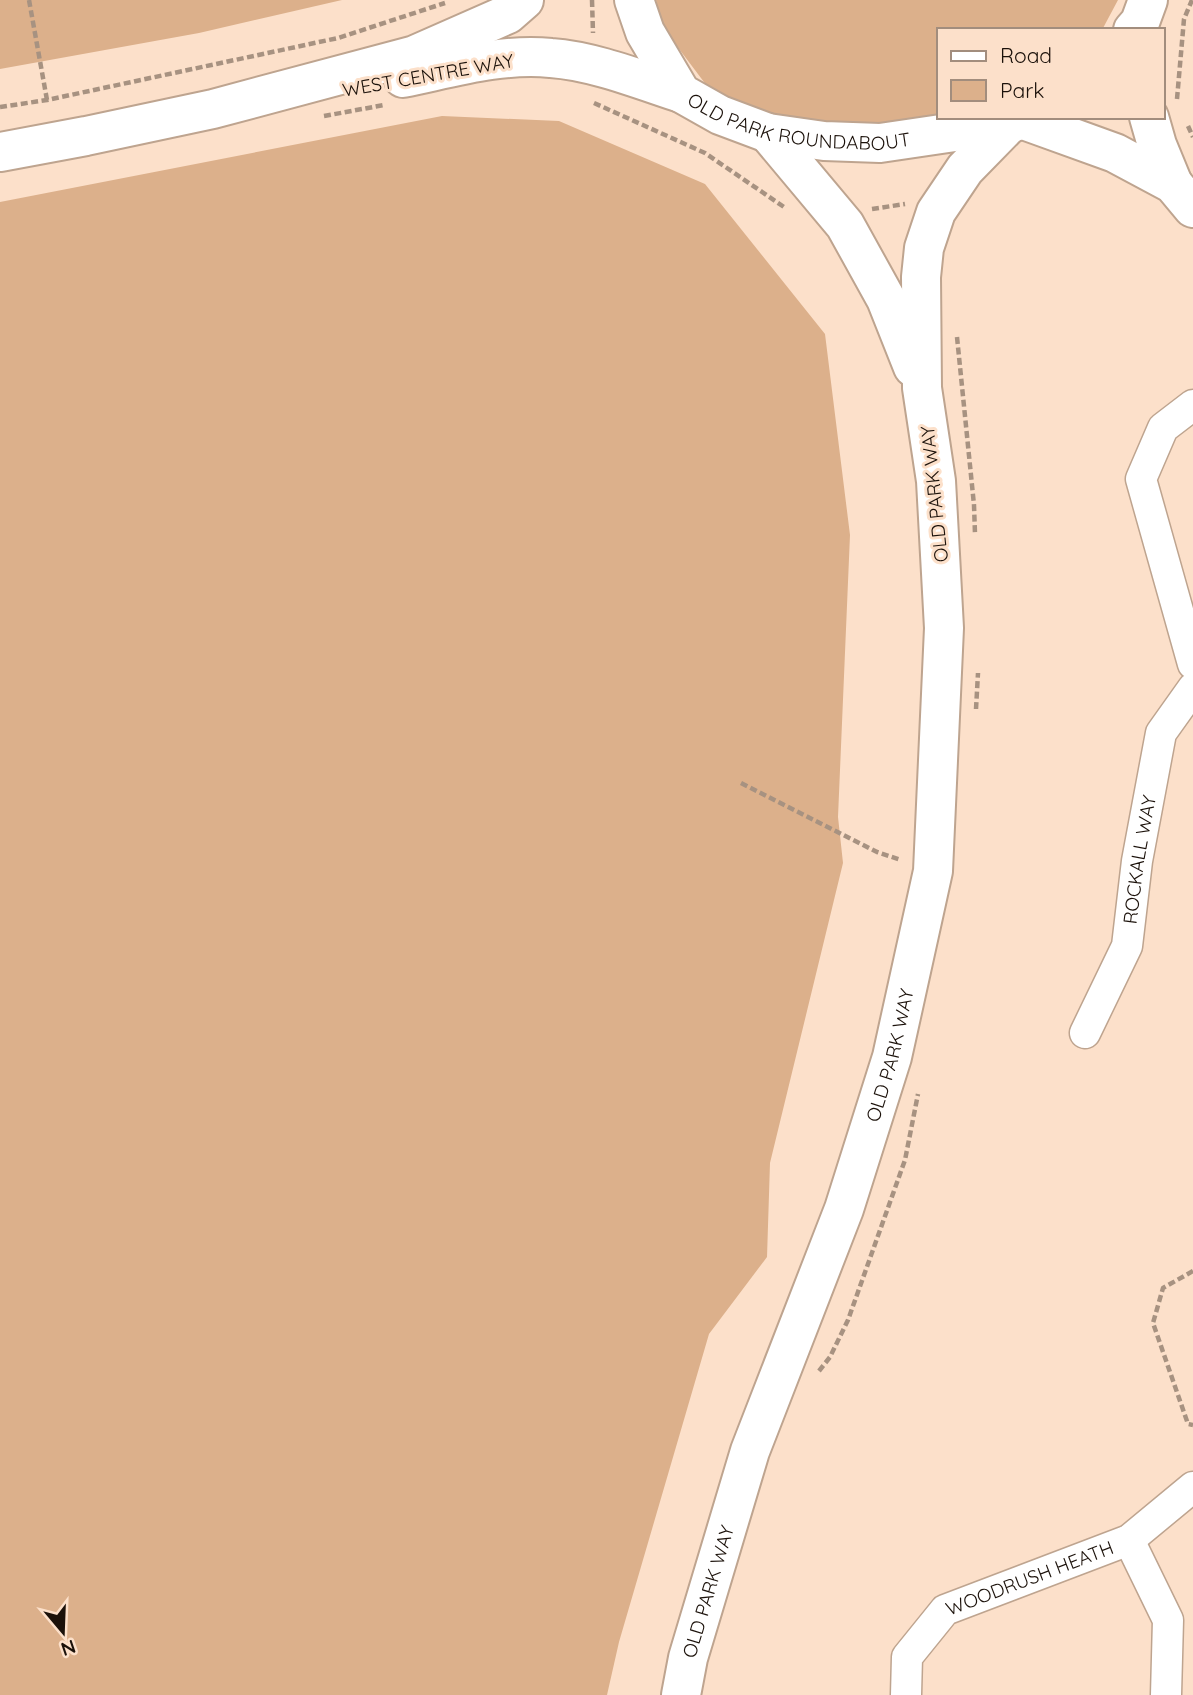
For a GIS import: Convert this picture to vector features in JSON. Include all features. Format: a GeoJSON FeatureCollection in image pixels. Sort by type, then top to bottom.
{"type":"FeatureCollection","features":[{"type":"Feature","properties":{"kind":"main road","name":"WEST CENTRE WAY"},"geometry":{"type":"LineString","coordinates":[[0,152],[213,109],[415,55],[508,14],[524,0]]}},
{"type":"Feature","properties":{"kind":"main road","name":"OLD PARK ROUNDABOUT"},"geometry":{"type":"LineString","coordinates":[[634,0],[645,32],[681,93],[720,115],[768,133],[824,141],[880,143],[1018,120]]}},
{"type":"Feature","properties":{"kind":"main road","name":"WEST CENTRE WAY"},"geometry":{"type":"LineString","coordinates":[[213,109],[301,98],[500,58],[552,58],[620,74],[681,93]]}},
{"type":"Feature","properties":{"kind":"main road"},"geometry":{"type":"LineString","coordinates":[[1165,116],[1183,196]]}},
{"type":"Feature","properties":{"kind":"main road"},"geometry":{"type":"LineString","coordinates":[[1018,120],[1106,149],[1183,196]]}},
{"type":"Feature","properties":{"kind":"main road","name":"OLD PARK WAY"},"geometry":{"type":"LineString","coordinates":[[681,1695],[688,1658],[750,1451],[844,1209],[888,1070],[933,871],[944,628],[936,481],[922,388],[919,301],[924,248],[936,212],[965,169],[1018,120]]}},
{"type":"Feature","properties":{"kind":"main road","name":"OLD PARK WAY"},"geometry":{"type":"LineString","coordinates":[[768,133],[845,225],[886,299],[922,388]]}},
{"type":"Feature","properties":{"kind":"street"},"geometry":{"type":"LineString","coordinates":[[1193,405],[1163,428],[1142,479],[1193,664]]}},
{"type":"Feature","properties":{"kind":"street","name":"ROCKALL WAY"},"geometry":{"type":"LineString","coordinates":[[1085,1033],[1127,946],[1137,861],[1161,733],[1193,688]]}},
{"type":"Feature","properties":{"kind":"street","name":"WOODRUSH HEATH"},"geometry":{"type":"LineString","coordinates":[[906,1695],[907,1657],[945,1610],[1129,1541],[1193,1487]]}},
{"type":"Feature","properties":{"kind":"street"},"geometry":{"type":"LineString","coordinates":[[1129,1541],[1168,1620],[1166,1695]]}},
{"type":"Feature","properties":{"kind":"path"},"geometry":{"type":"LineString","coordinates":[[29,0],[47,100]]}},
{"type":"Feature","properties":{"kind":"path"},"geometry":{"type":"LineString","coordinates":[[0,107],[47,100],[338,38],[454,0]]}},
{"type":"Feature","properties":{"kind":"path"},"geometry":{"type":"LineString","coordinates":[[1165,99],[1184,19],[1192,0]]}},
{"type":"Feature","properties":{"kind":"path"},"geometry":{"type":"LineString","coordinates":[[583,99],[596,103]]}},
{"type":"Feature","properties":{"kind":"path"},"geometry":{"type":"LineString","coordinates":[[318,117],[397,102]]}},
{"type":"Feature","properties":{"kind":"path"},"geometry":{"type":"LineString","coordinates":[[741,783],[877,852],[933,871]]}},
{"type":"Feature","properties":{"kind":"path"},"geometry":{"type":"LineString","coordinates":[[1193,1271],[1163,1288],[1153,1323],[1188,1424],[1193,1425]]}},
{"type":"Feature","properties":{"kind":"green space"},"geometry":{"type":"Polygon","coordinates":[[[0,0],[342,0],[199,33],[0,69],[0,0]]]}},
{"type":"Feature","properties":{"kind":"green space"},"geometry":{"type":"Polygon","coordinates":[[[656,0],[1118,0],[1103,28],[937,28],[937,117],[881,128],[818,128],[748,113],[707,86],[661,25],[656,0]]]}},
{"type":"Feature","properties":{"kind":"green space"},"geometry":{"type":"Polygon","coordinates":[[[442,116],[559,121],[705,184],[825,334],[850,535],[838,817],[843,863],[770,1163],[767,1257],[709,1334],[619,1642],[607,1695],[0,1695],[0,202],[442,116]]]}}]}
